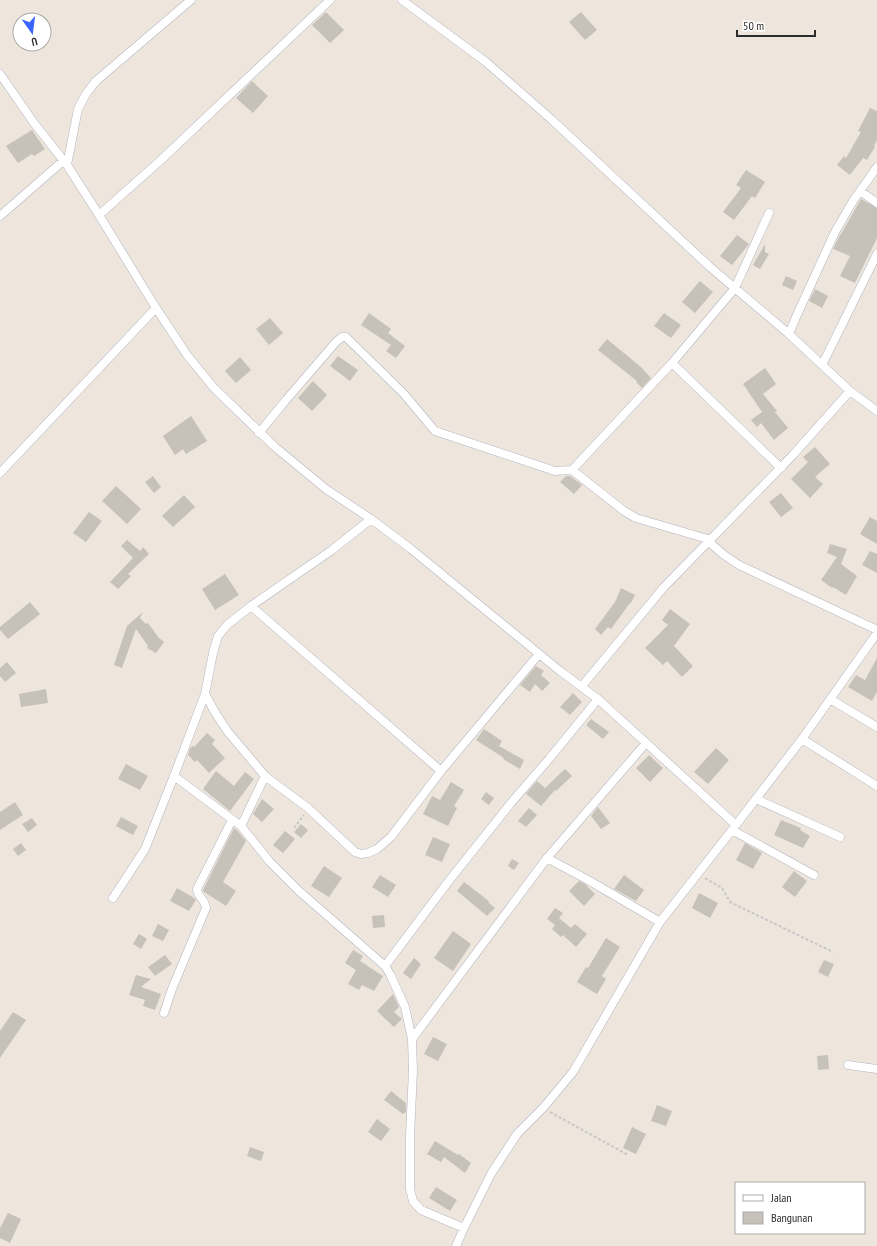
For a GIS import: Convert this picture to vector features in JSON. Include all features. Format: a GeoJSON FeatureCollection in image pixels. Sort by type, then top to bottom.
{"type":"FeatureCollection","features":[{"type":"Feature","properties":{"kind":"street"},"geometry":{"type":"LineString","coordinates":[[0,216],[65,163],[78,109],[86,94],[96,81],[191,0]]}},
{"type":"Feature","properties":{"kind":"street"},"geometry":{"type":"LineString","coordinates":[[99,215],[161,160],[330,0]]}},
{"type":"Feature","properties":{"kind":"street"},"geometry":{"type":"LineString","coordinates":[[402,0],[486,62],[551,119],[710,267],[789,334],[850,391],[877,412]]}},
{"type":"Feature","properties":{"kind":"street"},"geometry":{"type":"LineString","coordinates":[[0,74],[34,123],[65,163],[187,355],[214,388],[259,433],[326,489],[371,519],[411,549],[560,671],[598,698],[734,828],[814,875]]}},
{"type":"Feature","properties":{"kind":"street"},"geometry":{"type":"LineString","coordinates":[[789,334],[835,232],[853,200],[877,167]]}},
{"type":"Feature","properties":{"kind":"street"},"geometry":{"type":"LineString","coordinates":[[860,191],[877,203]]}},
{"type":"Feature","properties":{"kind":"street"},"geometry":{"type":"LineString","coordinates":[[572,470],[672,363],[735,288],[769,213]]}},
{"type":"Feature","properties":{"kind":"street"},"geometry":{"type":"LineString","coordinates":[[822,365],[877,254]]}},
{"type":"Feature","properties":{"kind":"street"},"geometry":{"type":"LineString","coordinates":[[0,473],[156,308]]}},
{"type":"Feature","properties":{"kind":"street"},"geometry":{"type":"LineString","coordinates":[[259,433],[336,342],[342,337],[346,337],[404,394],[435,431],[555,471],[572,470],[624,511],[636,518],[710,541],[724,555],[739,565],[877,632],[802,739],[660,922],[573,1072],[543,1108],[517,1134],[491,1174],[456,1246]]}},
{"type":"Feature","properties":{"kind":"street"},"geometry":{"type":"LineString","coordinates":[[672,363],[781,468]]}},
{"type":"Feature","properties":{"kind":"street"},"geometry":{"type":"LineString","coordinates":[[582,686],[664,587],[781,468],[850,391]]}},
{"type":"Feature","properties":{"kind":"street"},"geometry":{"type":"LineString","coordinates":[[113,898],[145,849],[205,694],[218,636],[227,625],[332,550],[371,519]]}},
{"type":"Feature","properties":{"kind":"street"},"geometry":{"type":"LineString","coordinates":[[252,606],[441,771]]}},
{"type":"Feature","properties":{"kind":"street"},"geometry":{"type":"LineString","coordinates":[[205,694],[228,732],[265,776],[308,808],[355,852],[361,854],[377,849],[391,837],[441,771],[539,654]]}},
{"type":"Feature","properties":{"kind":"street"},"geometry":{"type":"LineString","coordinates":[[385,966],[448,882],[598,698]]}},
{"type":"Feature","properties":{"kind":"street"},"geometry":{"type":"LineString","coordinates":[[830,699],[877,727]]}},
{"type":"Feature","properties":{"kind":"street"},"geometry":{"type":"LineString","coordinates":[[802,739],[877,786]]}},
{"type":"Feature","properties":{"kind":"street"},"geometry":{"type":"LineString","coordinates":[[412,1039],[547,858],[646,743]]}},
{"type":"Feature","properties":{"kind":"street"},"geometry":{"type":"LineString","coordinates":[[174,776],[240,826],[270,862],[294,886],[385,966],[406,1007],[412,1039],[413,1070],[410,1136],[410,1189],[413,1201],[421,1210],[464,1228]]}},
{"type":"Feature","properties":{"kind":"street"},"geometry":{"type":"LineString","coordinates":[[240,826],[265,776]]}},
{"type":"Feature","properties":{"kind":"street"},"geometry":{"type":"LineString","coordinates":[[756,799],[840,837]]}},
{"type":"Feature","properties":{"kind":"street"},"geometry":{"type":"LineString","coordinates":[[164,1013],[172,989],[206,908],[204,902],[197,894],[197,889],[232,820]]}},
{"type":"Feature","properties":{"kind":"street"},"geometry":{"type":"LineString","coordinates":[[547,858],[660,922]]}},
{"type":"Feature","properties":{"kind":"street"},"geometry":{"type":"LineString","coordinates":[[848,1065],[877,1069]]}},
{"type":"Feature","properties":{"kind":"path"},"geometry":{"type":"LineString","coordinates":[[294,828],[308,808]]}},
{"type":"Feature","properties":{"kind":"path"},"geometry":{"type":"LineString","coordinates":[[697,874],[722,888],[730,902],[833,952]]}},
{"type":"Feature","properties":{"kind":"path"},"geometry":{"type":"LineString","coordinates":[[543,1108],[628,1155]]}},
{"type":"Feature","properties":{"kind":"building"},"geometry":{"type":"Polygon","coordinates":[[[326,12],[344,30],[330,43],[312,25],[326,12]]]}},
{"type":"Feature","properties":{"kind":"building"},"geometry":{"type":"Polygon","coordinates":[[[581,12],[597,30],[585,40],[569,22],[581,12]]]}},
{"type":"Feature","properties":{"kind":"building"},"geometry":{"type":"Polygon","coordinates":[[[252,81],[268,96],[253,113],[236,98],[252,81]]]}},
{"type":"Feature","properties":{"kind":"building"},"geometry":{"type":"Polygon","coordinates":[[[870,108],[877,111],[877,140],[874,146],[875,147],[867,160],[863,158],[850,175],[837,165],[844,156],[846,158],[861,132],[858,131],[870,108]]]}},
{"type":"Feature","properties":{"kind":"building"},"geometry":{"type":"Polygon","coordinates":[[[32,130],[45,149],[34,156],[32,154],[18,163],[6,146],[32,130]]]}},
{"type":"Feature","properties":{"kind":"building"},"geometry":{"type":"Polygon","coordinates":[[[746,170],[765,182],[755,198],[752,196],[734,220],[723,212],[741,188],[736,185],[746,170]]]}},
{"type":"Feature","properties":{"kind":"building"},"geometry":{"type":"Polygon","coordinates":[[[861,199],[877,208],[877,238],[855,283],[840,276],[850,256],[833,249],[861,199]]]}},
{"type":"Feature","properties":{"kind":"building"},"geometry":{"type":"Polygon","coordinates":[[[737,235],[749,244],[732,265],[720,256],[737,235]]]}},
{"type":"Feature","properties":{"kind":"building"},"geometry":{"type":"Polygon","coordinates":[[[765,244],[765,252],[769,254],[760,269],[753,265],[765,244]]]}},
{"type":"Feature","properties":{"kind":"building"},"geometry":{"type":"Polygon","coordinates":[[[786,276],[797,281],[793,290],[782,285],[786,276]]]}},
{"type":"Feature","properties":{"kind":"building"},"geometry":{"type":"Polygon","coordinates":[[[700,281],[713,292],[695,313],[682,302],[700,281]]]}},
{"type":"Feature","properties":{"kind":"building"},"geometry":{"type":"Polygon","coordinates":[[[815,289],[828,296],[822,308],[809,301],[815,289]]]}},
{"type":"Feature","properties":{"kind":"building"},"geometry":{"type":"Polygon","coordinates":[[[369,313],[391,329],[388,333],[405,346],[396,358],[386,351],[391,345],[361,325],[369,313]]]}},
{"type":"Feature","properties":{"kind":"building"},"geometry":{"type":"Polygon","coordinates":[[[664,313],[681,325],[671,338],[654,326],[664,313]]]}},
{"type":"Feature","properties":{"kind":"building"},"geometry":{"type":"Polygon","coordinates":[[[270,318],[283,333],[269,345],[256,329],[270,318]]]}},
{"type":"Feature","properties":{"kind":"building"},"geometry":{"type":"Polygon","coordinates":[[[607,339],[642,368],[651,378],[642,388],[636,382],[637,381],[598,350],[607,339]]]}},
{"type":"Feature","properties":{"kind":"building"},"geometry":{"type":"Polygon","coordinates":[[[338,356],[358,370],[350,381],[330,366],[338,356]]]}},
{"type":"Feature","properties":{"kind":"building"},"geometry":{"type":"Polygon","coordinates":[[[240,357],[251,370],[236,383],[225,371],[240,357]]]}},
{"type":"Feature","properties":{"kind":"building"},"geometry":{"type":"Polygon","coordinates":[[[765,368],[776,384],[763,394],[777,411],[775,412],[788,428],[774,440],[761,423],[757,427],[751,420],[762,412],[743,384],[765,368]]]}},
{"type":"Feature","properties":{"kind":"building"},"geometry":{"type":"Polygon","coordinates":[[[313,381],[327,395],[312,411],[298,398],[313,381]]]}},
{"type":"Feature","properties":{"kind":"building"},"geometry":{"type":"Polygon","coordinates":[[[191,416],[207,441],[186,454],[183,449],[175,455],[163,436],[191,416]]]}},
{"type":"Feature","properties":{"kind":"building"},"geometry":{"type":"Polygon","coordinates":[[[815,447],[830,464],[815,477],[823,484],[810,498],[791,479],[808,462],[803,457],[815,447]]]}},
{"type":"Feature","properties":{"kind":"building"},"geometry":{"type":"Polygon","coordinates":[[[153,476],[161,487],[154,493],[145,482],[153,476]]]}},
{"type":"Feature","properties":{"kind":"building"},"geometry":{"type":"Polygon","coordinates":[[[566,476],[570,476],[582,485],[574,494],[560,482],[566,476]]]}},
{"type":"Feature","properties":{"kind":"building"},"geometry":{"type":"Polygon","coordinates":[[[116,486],[141,509],[127,524],[102,501],[116,486]]]}},
{"type":"Feature","properties":{"kind":"building"},"geometry":{"type":"Polygon","coordinates":[[[781,493],[793,508],[781,517],[769,502],[781,493]]]}},
{"type":"Feature","properties":{"kind":"building"},"geometry":{"type":"Polygon","coordinates":[[[184,495],[195,507],[173,527],[162,516],[184,495]]]}},
{"type":"Feature","properties":{"kind":"building"},"geometry":{"type":"Polygon","coordinates":[[[89,512],[102,521],[86,542],[73,533],[89,512]]]}},
{"type":"Feature","properties":{"kind":"building"},"geometry":{"type":"Polygon","coordinates":[[[870,517],[877,521],[877,544],[860,534],[870,517]]]}},
{"type":"Feature","properties":{"kind":"building"},"geometry":{"type":"Polygon","coordinates":[[[127,540],[140,551],[143,547],[149,554],[128,574],[131,576],[118,589],[110,582],[133,558],[121,546],[127,540]]]}},
{"type":"Feature","properties":{"kind":"building"},"geometry":{"type":"Polygon","coordinates":[[[830,544],[847,549],[841,564],[857,576],[846,595],[833,587],[832,588],[821,580],[837,557],[827,553],[830,544]]]}},
{"type":"Feature","properties":{"kind":"building"},"geometry":{"type":"Polygon","coordinates":[[[870,551],[877,554],[877,573],[862,565],[870,551]]]}},
{"type":"Feature","properties":{"kind":"building"},"geometry":{"type":"Polygon","coordinates":[[[225,574],[239,595],[215,610],[202,589],[225,574]]]}},
{"type":"Feature","properties":{"kind":"building"},"geometry":{"type":"Polygon","coordinates":[[[621,588],[635,595],[631,603],[611,629],[608,627],[601,635],[595,629],[615,602],[621,588]]]}},
{"type":"Feature","properties":{"kind":"building"},"geometry":{"type":"Polygon","coordinates":[[[30,602],[40,614],[8,639],[0,630],[0,627],[30,602]]]}},
{"type":"Feature","properties":{"kind":"building"},"geometry":{"type":"Polygon","coordinates":[[[670,609],[690,624],[674,646],[693,666],[682,677],[667,661],[663,665],[645,648],[668,625],[662,620],[670,609]]]}},
{"type":"Feature","properties":{"kind":"building"},"geometry":{"type":"Polygon","coordinates":[[[143,612],[140,618],[146,624],[148,623],[159,638],[164,642],[156,653],[147,648],[148,646],[136,629],[122,668],[114,665],[127,626],[143,612]]]}},
{"type":"Feature","properties":{"kind":"building"},"geometry":{"type":"Polygon","coordinates":[[[877,658],[877,692],[872,701],[848,687],[856,675],[865,680],[877,658]]]}},
{"type":"Feature","properties":{"kind":"building"},"geometry":{"type":"Polygon","coordinates":[[[7,662],[16,673],[5,682],[0,676],[0,668],[7,662]]]}},
{"type":"Feature","properties":{"kind":"building"},"geometry":{"type":"Polygon","coordinates":[[[536,666],[544,671],[541,675],[550,683],[542,691],[535,684],[530,692],[520,685],[536,666]]]}},
{"type":"Feature","properties":{"kind":"building"},"geometry":{"type":"Polygon","coordinates":[[[46,689],[48,703],[21,707],[19,694],[46,689]]]}},
{"type":"Feature","properties":{"kind":"building"},"geometry":{"type":"Polygon","coordinates":[[[573,693],[582,702],[570,715],[560,707],[573,693]]]}},
{"type":"Feature","properties":{"kind":"building"},"geometry":{"type":"Polygon","coordinates":[[[591,719],[609,732],[603,739],[586,725],[591,719]]]}},
{"type":"Feature","properties":{"kind":"building"},"geometry":{"type":"Polygon","coordinates":[[[484,729],[502,741],[499,746],[524,760],[520,769],[476,740],[484,729]]]}},
{"type":"Feature","properties":{"kind":"building"},"geometry":{"type":"Polygon","coordinates":[[[207,733],[215,740],[212,744],[225,758],[209,773],[197,760],[195,762],[188,755],[190,748],[193,746],[194,747],[207,733]]]}},
{"type":"Feature","properties":{"kind":"building"},"geometry":{"type":"Polygon","coordinates":[[[716,748],[729,760],[708,784],[694,772],[716,748]]]}},
{"type":"Feature","properties":{"kind":"building"},"geometry":{"type":"Polygon","coordinates":[[[649,755],[663,768],[650,782],[636,768],[649,755]]]}},
{"type":"Feature","properties":{"kind":"building"},"geometry":{"type":"Polygon","coordinates":[[[126,764],[148,776],[140,790],[118,779],[126,764]]]}},
{"type":"Feature","properties":{"kind":"building"},"geometry":{"type":"Polygon","coordinates":[[[565,769],[572,776],[556,791],[555,790],[541,806],[526,794],[537,781],[545,788],[565,769]]]}},
{"type":"Feature","properties":{"kind":"building"},"geometry":{"type":"Polygon","coordinates":[[[216,771],[234,786],[245,772],[254,779],[230,811],[203,789],[216,771]]]}},
{"type":"Feature","properties":{"kind":"building"},"geometry":{"type":"Polygon","coordinates":[[[451,782],[464,790],[454,806],[457,808],[448,826],[423,814],[432,796],[440,800],[451,782]]]}},
{"type":"Feature","properties":{"kind":"building"},"geometry":{"type":"Polygon","coordinates":[[[486,792],[494,798],[489,805],[481,799],[486,792]]]}},
{"type":"Feature","properties":{"kind":"building"},"geometry":{"type":"Polygon","coordinates":[[[262,799],[274,809],[262,822],[253,814],[262,799]]]}},
{"type":"Feature","properties":{"kind":"building"},"geometry":{"type":"Polygon","coordinates":[[[15,802],[23,815],[0,830],[0,812],[15,802]]]}},
{"type":"Feature","properties":{"kind":"building"},"geometry":{"type":"Polygon","coordinates":[[[598,807],[610,823],[601,829],[591,816],[598,807]]]}},
{"type":"Feature","properties":{"kind":"building"},"geometry":{"type":"Polygon","coordinates":[[[529,808],[537,815],[526,827],[518,821],[529,808]]]}},
{"type":"Feature","properties":{"kind":"building"},"geometry":{"type":"Polygon","coordinates":[[[121,817],[138,826],[133,835],[116,826],[121,817]]]}},
{"type":"Feature","properties":{"kind":"building"},"geometry":{"type":"Polygon","coordinates":[[[32,818],[37,825],[28,832],[22,824],[32,818]]]}},
{"type":"Feature","properties":{"kind":"building"},"geometry":{"type":"Polygon","coordinates":[[[781,820],[801,828],[800,830],[810,836],[803,848],[774,835],[781,820]]]}},
{"type":"Feature","properties":{"kind":"building"},"geometry":{"type":"Polygon","coordinates":[[[301,824],[308,830],[301,838],[294,832],[301,824]]]}},
{"type":"Feature","properties":{"kind":"building"},"geometry":{"type":"Polygon","coordinates":[[[234,828],[246,841],[223,882],[236,891],[226,906],[203,890],[234,828]]]}},
{"type":"Feature","properties":{"kind":"building"},"geometry":{"type":"Polygon","coordinates":[[[285,831],[295,839],[283,853],[273,845],[285,831]]]}},
{"type":"Feature","properties":{"kind":"building"},"geometry":{"type":"Polygon","coordinates":[[[433,837],[450,844],[442,862],[425,855],[433,837]]]}},
{"type":"Feature","properties":{"kind":"building"},"geometry":{"type":"Polygon","coordinates":[[[21,843],[26,850],[18,856],[13,849],[21,843]]]}},
{"type":"Feature","properties":{"kind":"building"},"geometry":{"type":"Polygon","coordinates":[[[745,843],[762,853],[753,869],[736,860],[745,843]]]}},
{"type":"Feature","properties":{"kind":"building"},"geometry":{"type":"Polygon","coordinates":[[[512,859],[519,863],[514,870],[508,866],[512,859]]]}},
{"type":"Feature","properties":{"kind":"building"},"geometry":{"type":"Polygon","coordinates":[[[324,866],[342,878],[329,897],[311,886],[324,866]]]}},
{"type":"Feature","properties":{"kind":"building"},"geometry":{"type":"Polygon","coordinates":[[[794,871],[807,881],[795,897],[782,887],[794,871]]]}},
{"type":"Feature","properties":{"kind":"building"},"geometry":{"type":"Polygon","coordinates":[[[380,875],[396,885],[388,897],[372,887],[380,875]]]}},
{"type":"Feature","properties":{"kind":"building"},"geometry":{"type":"Polygon","coordinates":[[[624,875],[644,890],[636,901],[614,889],[624,875]]]}},
{"type":"Feature","properties":{"kind":"building"},"geometry":{"type":"Polygon","coordinates":[[[579,881],[585,884],[595,894],[584,906],[569,891],[579,881]]]}},
{"type":"Feature","properties":{"kind":"building"},"geometry":{"type":"Polygon","coordinates":[[[464,882],[489,901],[488,902],[495,908],[487,916],[457,891],[464,882]]]}},
{"type":"Feature","properties":{"kind":"building"},"geometry":{"type":"Polygon","coordinates":[[[177,888],[196,900],[189,911],[170,901],[177,888]]]}},
{"type":"Feature","properties":{"kind":"building"},"geometry":{"type":"Polygon","coordinates":[[[699,893],[718,903],[710,918],[692,908],[699,893]]]}},
{"type":"Feature","properties":{"kind":"building"},"geometry":{"type":"Polygon","coordinates":[[[555,908],[563,913],[559,918],[571,928],[575,924],[587,934],[576,947],[563,935],[561,937],[552,929],[555,925],[547,919],[555,908]]]}},
{"type":"Feature","properties":{"kind":"building"},"geometry":{"type":"Polygon","coordinates":[[[384,915],[385,927],[373,928],[372,916],[384,915]]]}},
{"type":"Feature","properties":{"kind":"building"},"geometry":{"type":"Polygon","coordinates":[[[158,924],[169,930],[163,941],[152,936],[158,924]]]}},
{"type":"Feature","properties":{"kind":"building"},"geometry":{"type":"Polygon","coordinates":[[[453,931],[471,944],[453,971],[434,958],[453,931]]]}},
{"type":"Feature","properties":{"kind":"building"},"geometry":{"type":"Polygon","coordinates":[[[139,934],[147,939],[141,949],[133,944],[139,934]]]}},
{"type":"Feature","properties":{"kind":"building"},"geometry":{"type":"Polygon","coordinates":[[[606,938],[620,947],[602,976],[606,979],[597,994],[577,982],[586,967],[588,968],[606,938]]]}},
{"type":"Feature","properties":{"kind":"building"},"geometry":{"type":"Polygon","coordinates":[[[353,950],[363,956],[360,961],[383,976],[374,991],[362,985],[359,990],[348,984],[356,970],[345,963],[353,950]]]}},
{"type":"Feature","properties":{"kind":"building"},"geometry":{"type":"Polygon","coordinates":[[[165,955],[172,964],[155,976],[148,967],[165,955]]]}},
{"type":"Feature","properties":{"kind":"building"},"geometry":{"type":"Polygon","coordinates":[[[414,958],[421,964],[411,979],[403,973],[414,958]]]}},
{"type":"Feature","properties":{"kind":"building"},"geometry":{"type":"Polygon","coordinates":[[[824,960],[834,964],[828,977],[818,972],[824,960]]]}},
{"type":"Feature","properties":{"kind":"building"},"geometry":{"type":"Polygon","coordinates":[[[136,975],[151,979],[141,987],[161,994],[155,1010],[143,1006],[145,1000],[129,995],[136,975]]]}},
{"type":"Feature","properties":{"kind":"building"},"geometry":{"type":"Polygon","coordinates":[[[393,994],[399,1007],[394,1012],[402,1019],[394,1027],[377,1011],[393,994]]]}},
{"type":"Feature","properties":{"kind":"building"},"geometry":{"type":"Polygon","coordinates":[[[13,1012],[26,1020],[0,1058],[0,1031],[13,1012]]]}},
{"type":"Feature","properties":{"kind":"building"},"geometry":{"type":"Polygon","coordinates":[[[433,1037],[447,1044],[438,1061],[424,1054],[433,1037]]]}},
{"type":"Feature","properties":{"kind":"building"},"geometry":{"type":"Polygon","coordinates":[[[828,1055],[829,1069],[818,1070],[817,1056],[828,1055]]]}},
{"type":"Feature","properties":{"kind":"building"},"geometry":{"type":"Polygon","coordinates":[[[391,1091],[406,1103],[406,1112],[403,1114],[384,1100],[391,1091]]]}},
{"type":"Feature","properties":{"kind":"building"},"geometry":{"type":"Polygon","coordinates":[[[657,1105],[672,1111],[666,1126],[651,1121],[657,1105]]]}},
{"type":"Feature","properties":{"kind":"building"},"geometry":{"type":"Polygon","coordinates":[[[377,1119],[390,1129],[381,1141],[368,1132],[377,1119]]]}},
{"type":"Feature","properties":{"kind":"building"},"geometry":{"type":"Polygon","coordinates":[[[632,1127],[646,1134],[636,1154],[623,1148],[632,1127]]]}},
{"type":"Feature","properties":{"kind":"building"},"geometry":{"type":"Polygon","coordinates":[[[435,1141],[458,1155],[459,1154],[471,1163],[465,1173],[444,1157],[441,1162],[427,1154],[435,1141]]]}},
{"type":"Feature","properties":{"kind":"building"},"geometry":{"type":"Polygon","coordinates":[[[250,1147],[264,1152],[261,1161],[247,1156],[250,1147]]]}},
{"type":"Feature","properties":{"kind":"building"},"geometry":{"type":"Polygon","coordinates":[[[436,1187],[457,1200],[450,1211],[429,1198],[436,1187]]]}},
{"type":"Feature","properties":{"kind":"building"},"geometry":{"type":"Polygon","coordinates":[[[8,1213],[21,1219],[10,1243],[0,1238],[0,1228],[8,1213]]]}}]}
